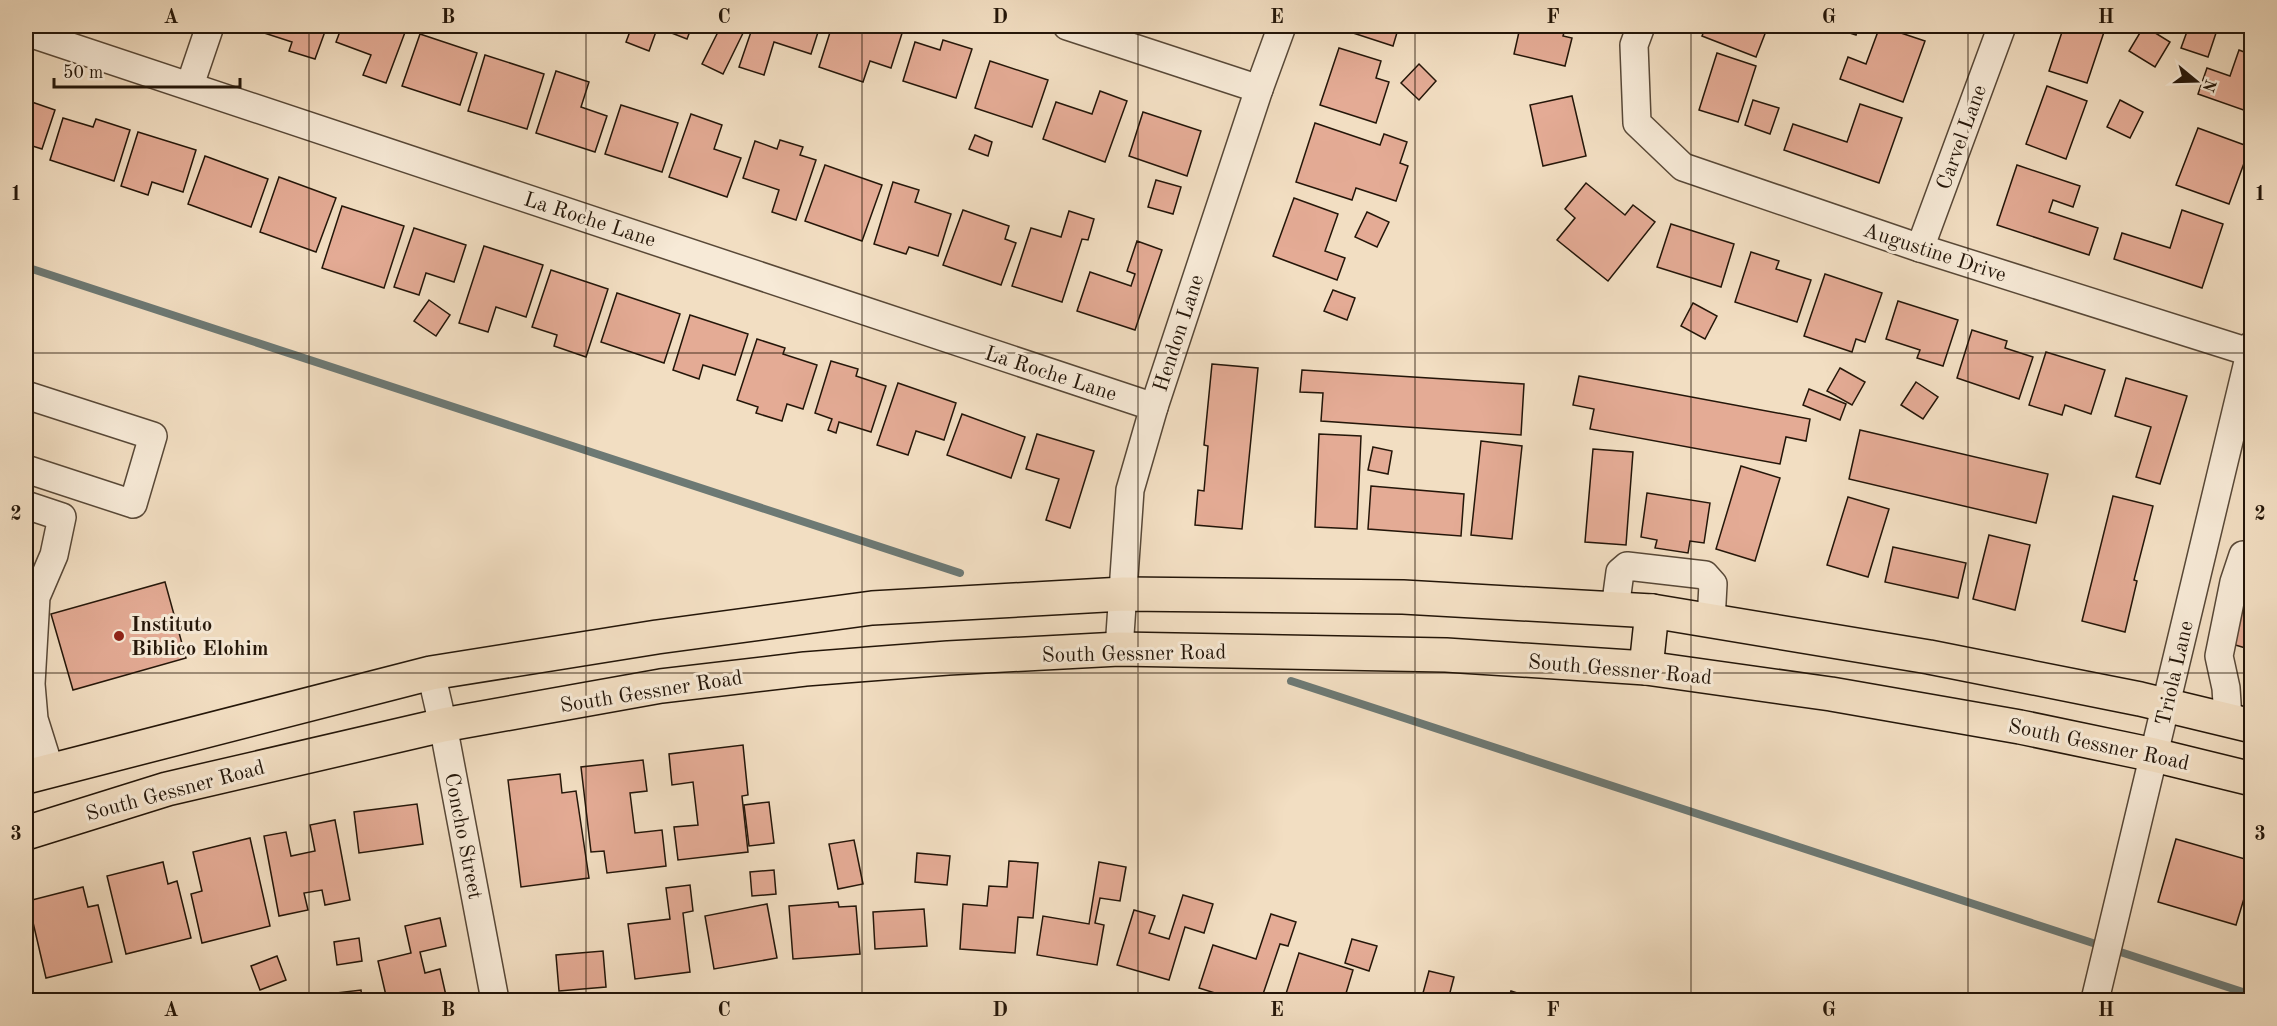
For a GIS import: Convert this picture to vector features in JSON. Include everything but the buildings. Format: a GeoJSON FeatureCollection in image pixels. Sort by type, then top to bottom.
{"type":"FeatureCollection","features":[{"type":"Feature","properties":{"kind":"main road"},"geometry":{"type":"LineString","coordinates":[[38,774],[431,673],[702,630],[872,608],[1123,594],[1402,597],[1652,611],[1929,657],[2240,722]]}},
{"type":"Feature","properties":{"kind":"main road"},"geometry":{"type":"LineString","coordinates":[[1646,668],[1652,611]]}},
{"type":"Feature","properties":{"kind":"main road","name":"South Gessner Road"},"geometry":{"type":"LineString","coordinates":[[26,833],[167,789],[443,725],[661,686],[795,670],[948,658],[1119,649],[1446,655],[1646,668],[1831,694],[2020,727],[2154,755],[2252,779]]}},
{"type":"Feature","properties":{"kind":"street"},"geometry":{"type":"LineString","coordinates":[[189,86],[210,26]]}},
{"type":"Feature","properties":{"kind":"street"},"geometry":{"type":"LineString","coordinates":[[1067,26],[1259,89]]}},
{"type":"Feature","properties":{"kind":"street","name":"Hendon Lane"},"geometry":{"type":"LineString","coordinates":[[1119,649],[1130,490],[1154,407],[1282,26]]}},
{"type":"Feature","properties":{"kind":"street","name":"Augustine Drive"},"geometry":{"type":"LineString","coordinates":[[1641,26],[1634,45],[1637,123],[1683,167],[1920,249],[2250,348]]}},
{"type":"Feature","properties":{"kind":"street","name":"Carvel Lane"},"geometry":{"type":"LineString","coordinates":[[1920,249],[2002,26]]}},
{"type":"Feature","properties":{"kind":"street","name":"La Roche Lane"},"geometry":{"type":"LineString","coordinates":[[28,30],[189,86],[1154,407]]}},
{"type":"Feature","properties":{"kind":"street","name":"Triola Lane"},"geometry":{"type":"LineString","coordinates":[[2096,997],[2250,348]]}},
{"type":"Feature","properties":{"kind":"street"},"geometry":{"type":"LineString","coordinates":[[26,395],[153,436],[133,504],[26,469]]}},
{"type":"Feature","properties":{"kind":"street"},"geometry":{"type":"LineString","coordinates":[[26,505],[62,517],[54,555],[36,597],[30,719],[38,774]]}},
{"type":"Feature","properties":{"kind":"street"},"geometry":{"type":"LineString","coordinates":[[2204,545],[2247,557],[2234,582],[2219,656],[2226,688],[2240,722]]}},
{"type":"Feature","properties":{"kind":"street"},"geometry":{"type":"LineString","coordinates":[[1615,609],[1620,572],[1627,566],[1694,573],[1704,575],[1713,584],[1711,621]]}},
{"type":"Feature","properties":{"kind":"street","name":"Concho Street"},"geometry":{"type":"LineString","coordinates":[[431,673],[495,1000]]}},
{"type":"Feature","properties":{"kind":"waterway"},"geometry":{"type":"LineString","coordinates":[[26,267],[960,573]]}},
{"type":"Feature","properties":{"kind":"waterway"},"geometry":{"type":"LineString","coordinates":[[1291,681],[2252,995]]}},
{"type":"Feature","properties":{"kind":"place","name":"Instituto Biblico Elohim"},"geometry":{"type":"Point","coordinates":[119,636]}}]}
